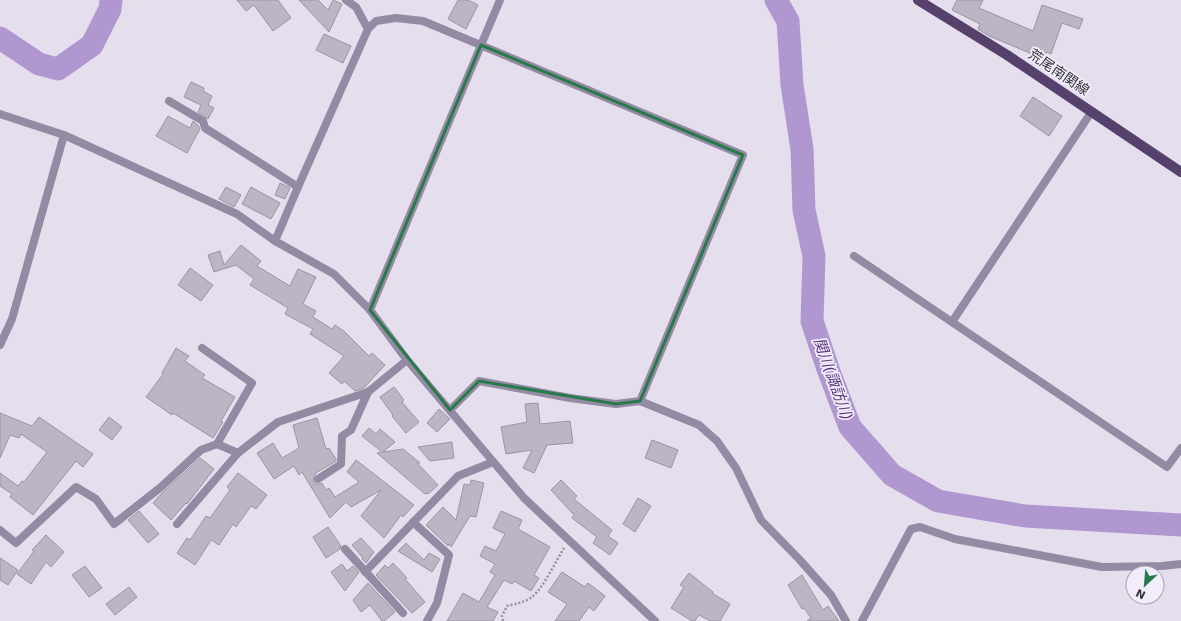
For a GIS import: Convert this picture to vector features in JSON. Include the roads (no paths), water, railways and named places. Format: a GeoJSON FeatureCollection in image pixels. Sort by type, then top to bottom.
{"type":"FeatureCollection","features":[{"type":"Feature","properties":{"kind":"main road","name":"荒尾南関線"},"geometry":{"type":"LineString","coordinates":[[918,0],[1007,55],[1181,172]]}},
{"type":"Feature","properties":{"kind":"street"},"geometry":{"type":"LineString","coordinates":[[346,0],[356,7],[368,29]]}},
{"type":"Feature","properties":{"kind":"street"},"geometry":{"type":"LineString","coordinates":[[370,310],[500,0]]}},
{"type":"Feature","properties":{"kind":"street"},"geometry":{"type":"LineString","coordinates":[[275,242],[368,29],[376,21],[396,18],[423,22],[743,155],[640,401]]}},
{"type":"Feature","properties":{"kind":"street"},"geometry":{"type":"LineString","coordinates":[[169,101],[203,121],[205,128],[298,187]]}},
{"type":"Feature","properties":{"kind":"street"},"geometry":{"type":"LineString","coordinates":[[952,322],[1092,111]]}},
{"type":"Feature","properties":{"kind":"street"},"geometry":{"type":"LineString","coordinates":[[0,114],[64,135],[237,214],[275,242],[334,274],[370,310],[408,360],[524,498],[655,621]]}},
{"type":"Feature","properties":{"kind":"street"},"geometry":{"type":"LineString","coordinates":[[0,346],[12,319],[64,135]]}},
{"type":"Feature","properties":{"kind":"street"},"geometry":{"type":"LineString","coordinates":[[854,256],[1167,467],[1181,448]]}},
{"type":"Feature","properties":{"kind":"street"},"geometry":{"type":"LineString","coordinates":[[0,530],[16,543],[76,488],[96,499],[114,524],[161,487],[201,450],[217,444],[252,383],[202,348]]}},
{"type":"Feature","properties":{"kind":"street"},"geometry":{"type":"LineString","coordinates":[[177,524],[238,453],[278,422],[368,392],[408,360]]}},
{"type":"Feature","properties":{"kind":"street"},"geometry":{"type":"LineString","coordinates":[[450,410],[479,381],[570,398],[616,404],[640,401],[699,425],[717,441],[736,468],[761,520],[831,595],[846,621]]}},
{"type":"Feature","properties":{"kind":"street"},"geometry":{"type":"LineString","coordinates":[[318,478],[341,464],[342,436],[351,430],[368,392]]}},
{"type":"Feature","properties":{"kind":"street"},"geometry":{"type":"LineString","coordinates":[[217,444],[238,453]]}},
{"type":"Feature","properties":{"kind":"street"},"geometry":{"type":"LineString","coordinates":[[365,572],[458,476],[493,462]]}},
{"type":"Feature","properties":{"kind":"street"},"geometry":{"type":"LineString","coordinates":[[413,522],[449,555],[437,603],[427,621]]}},
{"type":"Feature","properties":{"kind":"street"},"geometry":{"type":"LineString","coordinates":[[862,621],[911,529],[920,527],[955,539],[1102,567],[1162,566],[1181,564]]}},
{"type":"Feature","properties":{"kind":"street"},"geometry":{"type":"LineString","coordinates":[[345,550],[403,613]]}},
{"type":"Feature","properties":{"kind":"waterway","name":"関川(諏訪川)"},"geometry":{"type":"LineString","coordinates":[[0,38],[39,64],[58,69],[92,45],[110,9],[111,0]]}},
{"type":"Feature","properties":{"kind":"waterway","name":"関川(諏訪川)"},"geometry":{"type":"LineString","coordinates":[[776,0],[788,21],[792,85],[802,149],[804,210],[814,256],[812,321],[850,427],[892,475],[938,501],[1025,516],[1181,525]]}}]}
